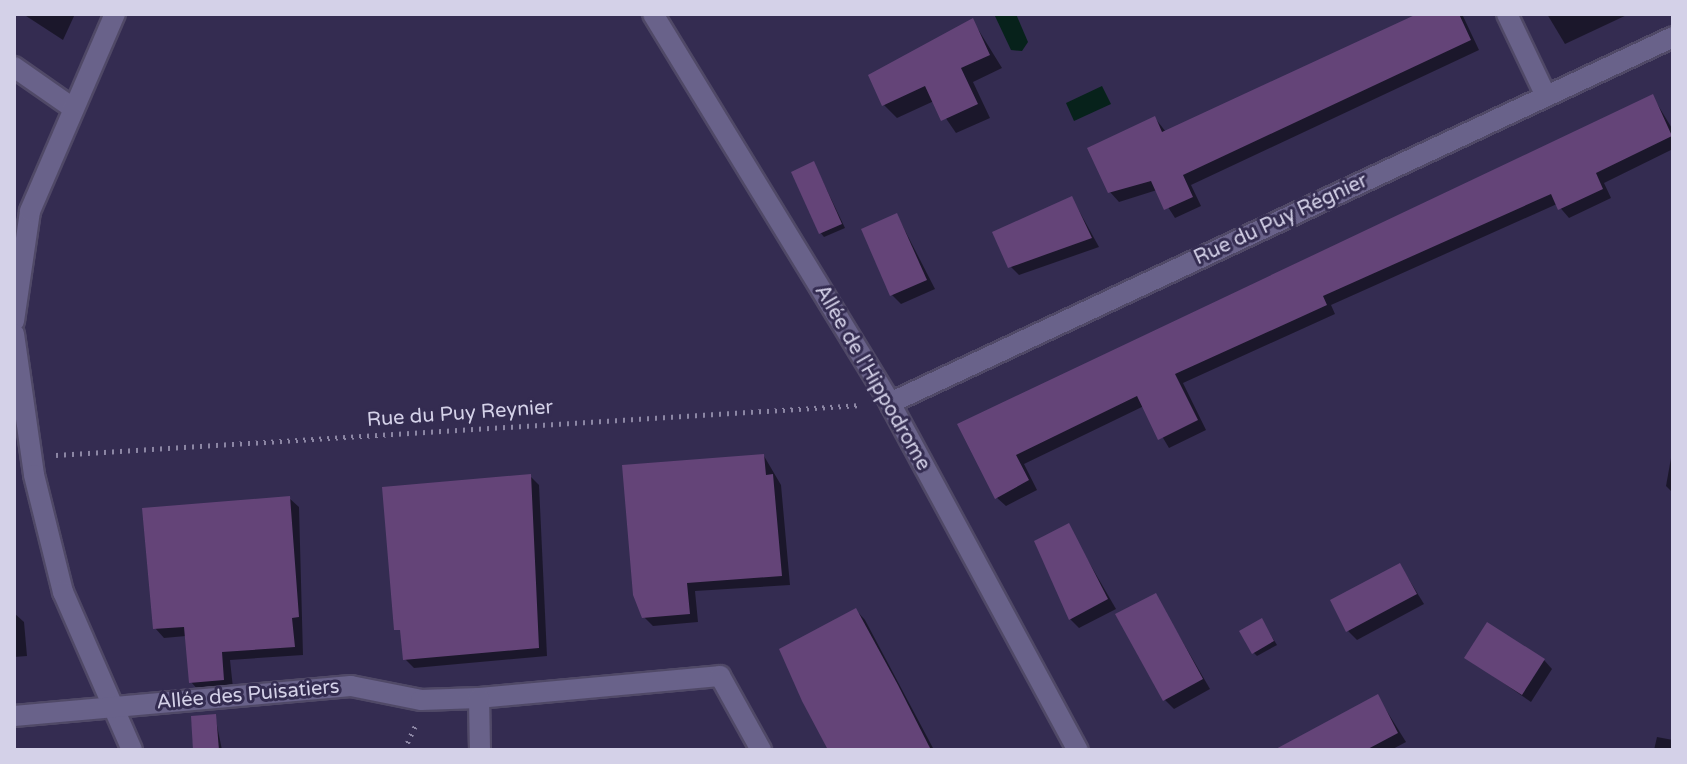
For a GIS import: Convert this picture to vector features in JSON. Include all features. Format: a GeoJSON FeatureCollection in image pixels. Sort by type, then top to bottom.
{"type":"FeatureCollection","features":[{"type":"Feature","properties":{"kind":"street"},"geometry":{"type":"LineString","coordinates":[[14,321],[30,211],[70,106],[115,14]]}},
{"type":"Feature","properties":{"kind":"street","name":"Allée de l'Hippodrome"},"geometry":{"type":"LineString","coordinates":[[653,14],[890,403],[1078,750]]}},
{"type":"Feature","properties":{"kind":"street"},"geometry":{"type":"LineString","coordinates":[[1507,14],[1546,96]]}},
{"type":"Feature","properties":{"kind":"street","name":"Rue du Puy Régnier"},"geometry":{"type":"LineString","coordinates":[[890,403],[1673,37]]}},
{"type":"Feature","properties":{"kind":"street"},"geometry":{"type":"LineString","coordinates":[[14,67],[70,106]]}},
{"type":"Feature","properties":{"kind":"street"},"geometry":{"type":"LineString","coordinates":[[14,334],[27,469],[63,592],[108,707],[132,750]]}},
{"type":"Feature","properties":{"kind":"street","name":"Allée des Puisatiers"},"geometry":{"type":"LineString","coordinates":[[14,716],[351,686],[421,700],[479,698],[720,676],[761,750]]}},
{"type":"Feature","properties":{"kind":"street"},"geometry":{"type":"LineString","coordinates":[[479,698],[480,750]]}},
{"type":"Feature","properties":{"kind":"path","name":"Rue du Puy Reynier"},"geometry":{"type":"LineString","coordinates":[[27,469],[890,403]]}},
{"type":"Feature","properties":{"kind":"shaded area"},"geometry":{"type":"Polygon","coordinates":[[[994,14],[1016,14],[1028,42],[1022,51],[1011,50],[994,14]]]}},
{"type":"Feature","properties":{"kind":"shaded area"},"geometry":{"type":"Polygon","coordinates":[[[1102,86],[1111,104],[1074,121],[1066,103],[1102,86]]]}},
{"type":"Feature","properties":{"kind":"building"},"geometry":{"type":"Polygon","coordinates":[[[1417,14],[1459,14],[1471,40],[1183,175],[1193,197],[1164,210],[1151,181],[1108,193],[1087,148],[1155,116],[1162,132],[1417,14]]]}},
{"type":"Feature","properties":{"kind":"building"},"geometry":{"type":"Polygon","coordinates":[[[973,18],[990,55],[961,68],[978,104],[941,121],[925,86],[882,106],[868,75],[973,18]]]}},
{"type":"Feature","properties":{"kind":"building"},"geometry":{"type":"Polygon","coordinates":[[[1653,94],[1672,136],[1596,173],[1603,189],[1558,210],[1551,194],[1323,296],[1327,305],[1175,374],[1198,420],[1158,440],[1137,396],[1016,455],[1029,480],[995,499],[957,424],[1653,94]]]}},
{"type":"Feature","properties":{"kind":"building"},"geometry":{"type":"Polygon","coordinates":[[[814,161],[842,224],[819,234],[791,172],[814,161]]]}},
{"type":"Feature","properties":{"kind":"building"},"geometry":{"type":"Polygon","coordinates":[[[1072,196],[1092,238],[1008,268],[992,232],[1072,196]]]}},
{"type":"Feature","properties":{"kind":"building"},"geometry":{"type":"Polygon","coordinates":[[[897,213],[927,280],[890,296],[861,229],[897,213]]]}},
{"type":"Feature","properties":{"kind":"building"},"geometry":{"type":"Polygon","coordinates":[[[764,454],[766,475],[773,474],[782,576],[687,583],[690,614],[642,618],[633,595],[622,465],[764,454]]]}},
{"type":"Feature","properties":{"kind":"building"},"geometry":{"type":"Polygon","coordinates":[[[531,474],[539,648],[403,660],[400,630],[394,630],[382,487],[531,474]]]}},
{"type":"Feature","properties":{"kind":"building"},"geometry":{"type":"Polygon","coordinates":[[[290,496],[299,617],[292,618],[295,647],[222,652],[224,680],[189,683],[184,627],[153,629],[142,508],[290,496]]]}},
{"type":"Feature","properties":{"kind":"building"},"geometry":{"type":"Polygon","coordinates":[[[1069,523],[1108,599],[1069,620],[1034,541],[1069,523]]]}},
{"type":"Feature","properties":{"kind":"building"},"geometry":{"type":"Polygon","coordinates":[[[1400,563],[1417,594],[1346,632],[1330,600],[1400,563]]]}},
{"type":"Feature","properties":{"kind":"building"},"geometry":{"type":"Polygon","coordinates":[[[1156,593],[1203,679],[1163,701],[1115,614],[1156,593]]]}},
{"type":"Feature","properties":{"kind":"building"},"geometry":{"type":"Polygon","coordinates":[[[856,608],[931,750],[828,750],[802,701],[779,649],[856,608]]]}},
{"type":"Feature","properties":{"kind":"building"},"geometry":{"type":"Polygon","coordinates":[[[1262,618],[1274,641],[1252,654],[1239,631],[1262,618]]]}},
{"type":"Feature","properties":{"kind":"building"},"geometry":{"type":"Polygon","coordinates":[[[1487,622],[1545,659],[1522,695],[1464,658],[1487,622]]]}},
{"type":"Feature","properties":{"kind":"building"},"geometry":{"type":"Polygon","coordinates":[[[1378,694],[1398,733],[1366,750],[1274,750],[1378,694]]]}},
{"type":"Feature","properties":{"kind":"building"},"geometry":{"type":"Polygon","coordinates":[[[216,714],[219,750],[193,750],[191,716],[216,714]]]}}]}
